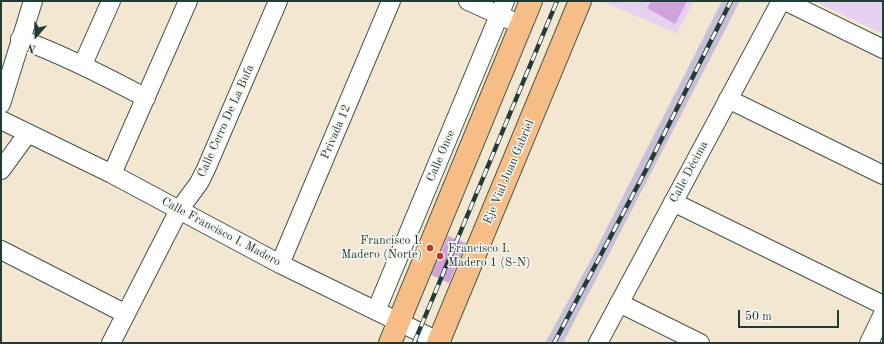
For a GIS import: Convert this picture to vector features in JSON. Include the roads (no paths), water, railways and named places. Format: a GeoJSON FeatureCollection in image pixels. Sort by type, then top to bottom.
{"type":"FeatureCollection","features":[{"type":"Feature","properties":{"kind":"main road"},"geometry":{"type":"LineString","coordinates":[[390,343],[532,1]]}},
{"type":"Feature","properties":{"kind":"main road","name":"Eje Vial Juan Gabriel"},"geometry":{"type":"LineString","coordinates":[[439,342],[580,1]]}},
{"type":"Feature","properties":{"kind":"street"},"geometry":{"type":"LineString","coordinates":[[1,104],[33,1]]}},
{"type":"Feature","properties":{"kind":"street"},"geometry":{"type":"LineString","coordinates":[[83,64],[111,1]]}},
{"type":"Feature","properties":{"kind":"street"},"geometry":{"type":"LineString","coordinates":[[112,174],[188,1]]}},
{"type":"Feature","properties":{"kind":"street","name":"Calle Cerro De La Bufa"},"geometry":{"type":"LineString","coordinates":[[111,343],[179,210],[199,183],[206,169],[278,1]]}},
{"type":"Feature","properties":{"kind":"street","name":"Privada 12"},"geometry":{"type":"LineString","coordinates":[[280,264],[391,1]]}},
{"type":"Feature","properties":{"kind":"street"},"geometry":{"type":"LineString","coordinates":[[468,1],[503,8],[522,25]]}},
{"type":"Feature","properties":{"kind":"street","name":"Calle Décima"},"geometry":{"type":"LineString","coordinates":[[598,343],[781,1]]}},
{"type":"Feature","properties":{"kind":"street"},"geometry":{"type":"LineString","coordinates":[[785,1],[883,49]]}},
{"type":"Feature","properties":{"kind":"street","name":"Calle Once"},"geometry":{"type":"LineString","coordinates":[[376,311],[503,8]]}},
{"type":"Feature","properties":{"kind":"street"},"geometry":{"type":"LineString","coordinates":[[20,39],[83,64],[146,98]]}},
{"type":"Feature","properties":{"kind":"street"},"geometry":{"type":"LineString","coordinates":[[728,99],[883,175]]}},
{"type":"Feature","properties":{"kind":"street","name":"Calle Francisco I. Madero"},"geometry":{"type":"LineString","coordinates":[[1,120],[112,174],[280,264],[439,342]]}},
{"type":"Feature","properties":{"kind":"street"},"geometry":{"type":"LineString","coordinates":[[1,170],[28,133]]}},
{"type":"Feature","properties":{"kind":"street"},"geometry":{"type":"LineString","coordinates":[[673,202],[883,305]]}},
{"type":"Feature","properties":{"kind":"street"},"geometry":{"type":"LineString","coordinates":[[1,250],[126,314]]}},
{"type":"Feature","properties":{"kind":"street"},"geometry":{"type":"LineString","coordinates":[[619,303],[700,343]]}},
{"type":"Feature","properties":{"kind":"street"},"geometry":{"type":"LineString","coordinates":[[868,343],[883,314]]}},
{"type":"Feature","properties":{"kind":"railway"},"geometry":{"type":"LineString","coordinates":[[414,343],[557,1]]}},
{"type":"Feature","properties":{"kind":"railway"},"geometry":{"type":"LineString","coordinates":[[554,343],[646,170],[731,1]]}},
{"type":"Feature","properties":{"kind":"place","name":"Francisco I. Madero (Norte)"},"geometry":{"type":"Point","coordinates":[430,248]}},
{"type":"Feature","properties":{"kind":"place","name":"Francisco I. Madero 1 (S-N)"},"geometry":{"type":"Point","coordinates":[440,256]}}]}
